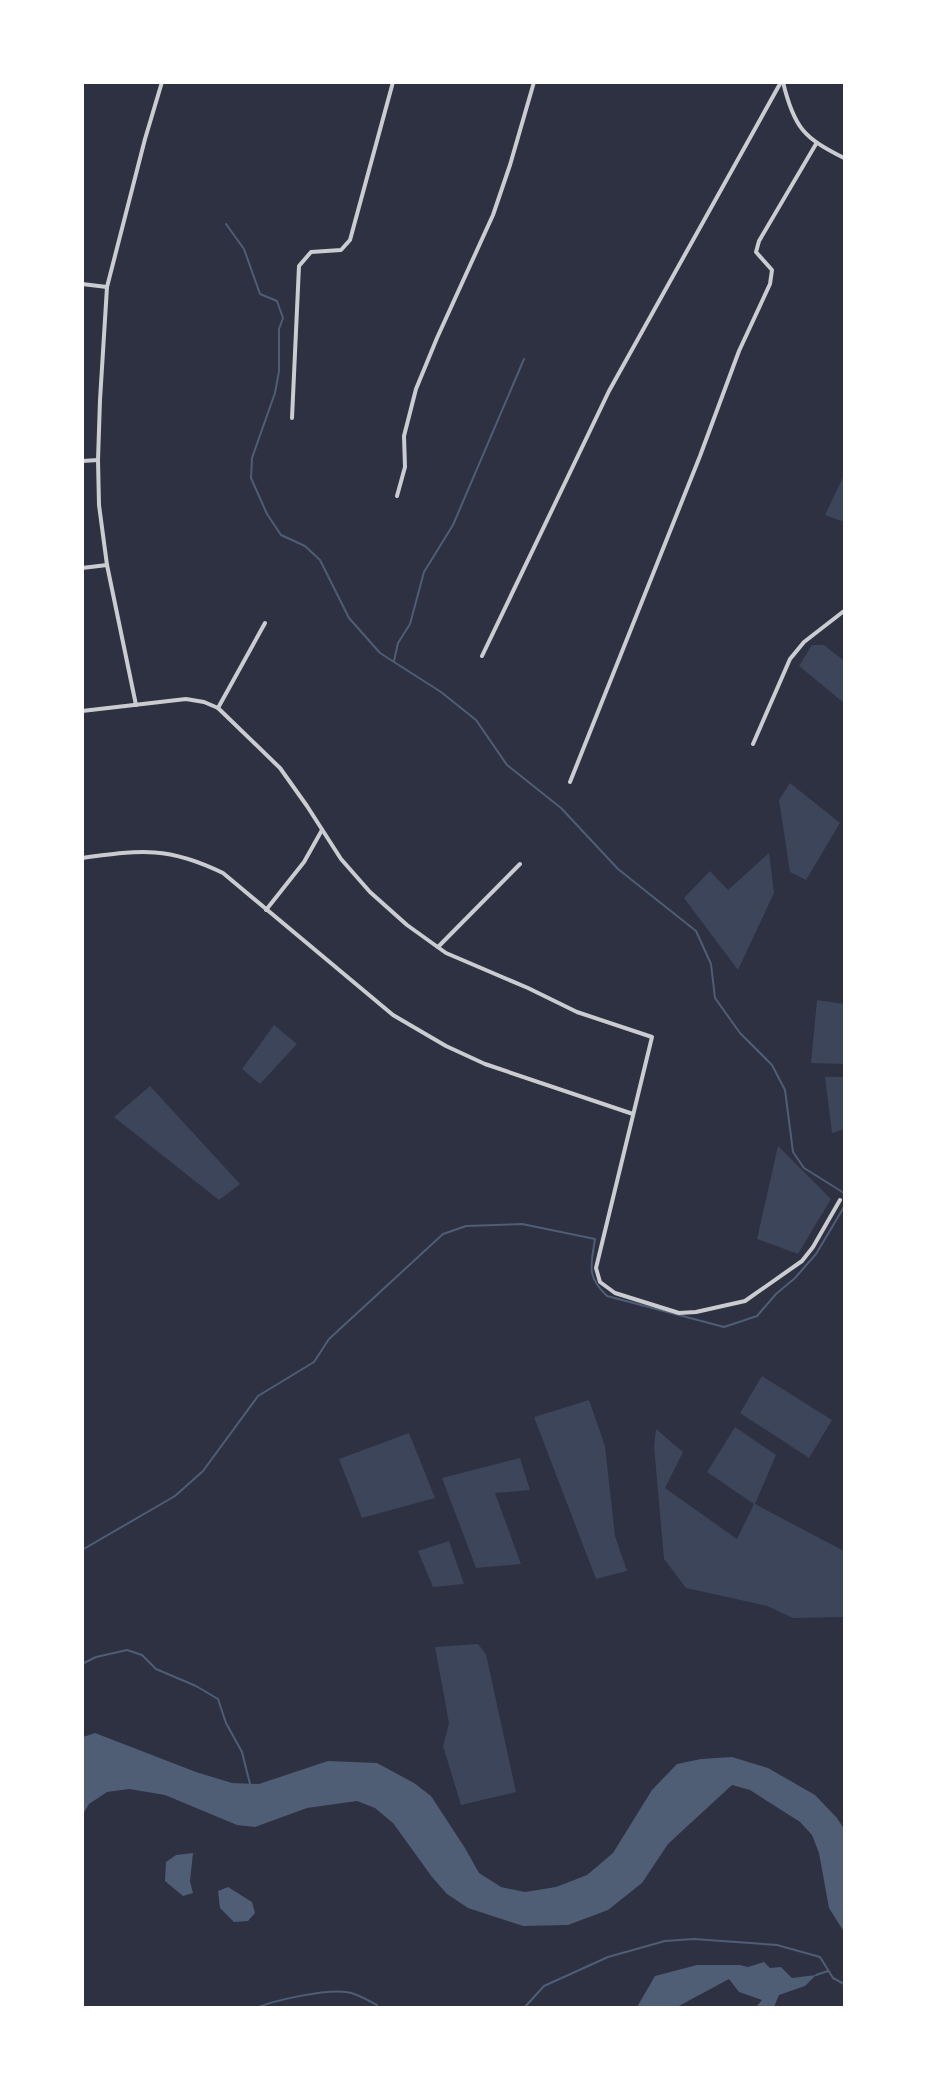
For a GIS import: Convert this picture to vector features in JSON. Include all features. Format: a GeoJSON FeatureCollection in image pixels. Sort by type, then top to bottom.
{"type":"FeatureCollection","features":[{"type":"Feature","properties":{"kind":"street"},"geometry":{"type":"LineString","coordinates":[[136,705],[107,565],[99,505],[98,460],[107,287],[144,138],[162,82]]}},
{"type":"Feature","properties":{"kind":"street"},"geometry":{"type":"LineString","coordinates":[[292,418],[300,266],[311,252],[341,250],[350,240],[393,82]]}},
{"type":"Feature","properties":{"kind":"street"},"geometry":{"type":"LineString","coordinates":[[397,496],[405,466],[404,436],[416,389],[493,215],[534,82]]}},
{"type":"Feature","properties":{"kind":"street"},"geometry":{"type":"LineString","coordinates":[[782,82],[789,107],[804,132],[816,144],[844,159]]}},
{"type":"Feature","properties":{"kind":"street"},"geometry":{"type":"LineString","coordinates":[[482,656],[609,391],[782,82]]}},
{"type":"Feature","properties":{"kind":"street"},"geometry":{"type":"LineString","coordinates":[[570,782],[700,456],[739,351],[770,284],[771,270],[756,252],[759,241],[816,144]]}},
{"type":"Feature","properties":{"kind":"street"},"geometry":{"type":"LineString","coordinates":[[82,284],[107,287]]}},
{"type":"Feature","properties":{"kind":"street"},"geometry":{"type":"LineString","coordinates":[[82,461],[98,460]]}},
{"type":"Feature","properties":{"kind":"street"},"geometry":{"type":"LineString","coordinates":[[82,568],[107,565]]}},
{"type":"Feature","properties":{"kind":"street"},"geometry":{"type":"LineString","coordinates":[[753,744],[790,659],[804,642],[844,611]]}},
{"type":"Feature","properties":{"kind":"street"},"geometry":{"type":"LineString","coordinates":[[218,708],[265,623]]}},
{"type":"Feature","properties":{"kind":"street"},"geometry":{"type":"LineString","coordinates":[[82,711],[186,699],[204,702],[218,708],[279,768],[341,859],[370,892],[407,925],[446,953],[577,1012],[652,1037],[596,1268],[600,1282],[615,1293],[679,1313],[696,1312],[745,1301],[802,1261],[813,1247],[840,1200]]}},
{"type":"Feature","properties":{"kind":"street"},"geometry":{"type":"LineString","coordinates":[[266,910],[304,862],[322,830]]}},
{"type":"Feature","properties":{"kind":"street"},"geometry":{"type":"LineString","coordinates":[[82,858],[132,851],[167,852],[197,860],[223,873],[393,1015],[446,1046],[485,1064],[633,1114]]}},
{"type":"Feature","properties":{"kind":"street"},"geometry":{"type":"LineString","coordinates":[[438,947],[520,864]]}},
{"type":"Feature","properties":{"kind":"shaded area"},"geometry":{"type":"Polygon","coordinates":[[[844,475],[844,522],[825,515],[844,475]]]}},
{"type":"Feature","properties":{"kind":"shaded area"},"geometry":{"type":"Polygon","coordinates":[[[812,645],[824,645],[844,661],[844,703],[799,666],[812,645]]]}},
{"type":"Feature","properties":{"kind":"shaded area"},"geometry":{"type":"Polygon","coordinates":[[[790,783],[840,823],[806,880],[790,872],[779,800],[790,783]]]}},
{"type":"Feature","properties":{"kind":"shaded area"},"geometry":{"type":"Polygon","coordinates":[[[769,853],[774,893],[738,970],[684,898],[710,871],[728,890],[769,853]]]}},
{"type":"Feature","properties":{"kind":"shaded area"},"geometry":{"type":"Polygon","coordinates":[[[817,1000],[844,1004],[844,1064],[811,1063],[817,1000]]]}},
{"type":"Feature","properties":{"kind":"shaded area"},"geometry":{"type":"Polygon","coordinates":[[[274,1025],[297,1044],[260,1084],[242,1069],[274,1025]]]}},
{"type":"Feature","properties":{"kind":"shaded area"},"geometry":{"type":"Polygon","coordinates":[[[825,1077],[844,1077],[844,1129],[832,1133],[825,1077]]]}},
{"type":"Feature","properties":{"kind":"shaded area"},"geometry":{"type":"Polygon","coordinates":[[[150,1086],[240,1184],[219,1200],[114,1117],[150,1086]]]}},
{"type":"Feature","properties":{"kind":"shaded area"},"geometry":{"type":"Polygon","coordinates":[[[778,1146],[831,1199],[798,1254],[757,1239],[778,1146]]]}},
{"type":"Feature","properties":{"kind":"shaded area"},"geometry":{"type":"Polygon","coordinates":[[[762,1376],[832,1420],[809,1458],[740,1413],[762,1376]]]}},
{"type":"Feature","properties":{"kind":"shaded area"},"geometry":{"type":"Polygon","coordinates":[[[589,1400],[605,1446],[615,1536],[627,1571],[596,1579],[534,1417],[589,1400]]]}},
{"type":"Feature","properties":{"kind":"shaded area"},"geometry":{"type":"Polygon","coordinates":[[[735,1427],[776,1455],[755,1504],[844,1551],[844,1617],[793,1618],[767,1606],[686,1588],[664,1559],[654,1446],[656,1429],[683,1452],[665,1488],[737,1539],[754,1504],[707,1472],[735,1427]]]}},
{"type":"Feature","properties":{"kind":"shaded area"},"geometry":{"type":"Polygon","coordinates":[[[409,1433],[435,1498],[362,1518],[339,1459],[409,1433]]]}},
{"type":"Feature","properties":{"kind":"shaded area"},"geometry":{"type":"Polygon","coordinates":[[[520,1458],[530,1490],[495,1493],[521,1564],[476,1568],[442,1478],[520,1458]]]}},
{"type":"Feature","properties":{"kind":"shaded area"},"geometry":{"type":"Polygon","coordinates":[[[449,1541],[464,1584],[433,1587],[418,1551],[449,1541]]]}},
{"type":"Feature","properties":{"kind":"shaded area"},"geometry":{"type":"Polygon","coordinates":[[[478,1644],[486,1654],[516,1792],[461,1805],[443,1746],[449,1723],[435,1647],[478,1644]]]}},
{"type":"Feature","properties":{"kind":"shaded area"},"geometry":{"type":"Polygon","coordinates":[[[95,1733],[196,1772],[232,1783],[259,1784],[328,1761],[377,1763],[414,1783],[431,1796],[479,1873],[501,1887],[525,1892],[556,1887],[587,1875],[613,1853],[652,1790],[677,1764],[701,1759],[732,1757],[768,1768],[815,1795],[837,1818],[844,1829],[844,1932],[829,1908],[819,1853],[812,1835],[800,1822],[750,1790],[732,1785],[668,1844],[642,1883],[608,1910],[568,1925],[523,1926],[468,1908],[447,1894],[393,1823],[375,1808],[357,1801],[307,1808],[255,1827],[237,1825],[165,1795],[129,1789],[107,1792],[89,1804],[83,1814],[83,1737],[95,1733]]]}},
{"type":"Feature","properties":{"kind":"shaded area"},"geometry":{"type":"Polygon","coordinates":[[[193,1853],[190,1881],[193,1893],[183,1896],[165,1881],[166,1862],[176,1855],[193,1853]]]}},
{"type":"Feature","properties":{"kind":"shaded area"},"geometry":{"type":"Polygon","coordinates":[[[228,1887],[252,1902],[255,1913],[248,1921],[234,1922],[220,1908],[218,1891],[228,1887]]]}},
{"type":"Feature","properties":{"kind":"shaded area"},"geometry":{"type":"Polygon","coordinates":[[[764,1962],[770,1968],[781,1967],[792,1978],[816,1975],[805,1986],[779,1995],[774,2007],[756,2007],[762,2000],[739,1992],[729,1979],[677,2007],[637,2007],[655,1976],[697,1965],[748,1967],[764,1962]]]}},
{"type":"Feature","properties":{"kind":"waterway"},"geometry":{"type":"LineString","coordinates":[[226,224],[244,249],[260,294],[277,301],[283,318],[279,329],[279,371],[275,393],[252,458],[251,478],[267,514],[281,535],[305,546],[320,560],[349,618],[380,653],[441,692],[476,720],[507,765],[561,808],[618,869],[696,931],[711,964],[715,998],[740,1033],[772,1065],[785,1090],[793,1152],[804,1168],[844,1193]]}},
{"type":"Feature","properties":{"kind":"waterway"},"geometry":{"type":"LineString","coordinates":[[394,661],[398,643],[410,624],[424,572],[453,525],[524,359]]}},
{"type":"Feature","properties":{"kind":"waterway"},"geometry":{"type":"LineString","coordinates":[[82,1550],[175,1496],[203,1471],[258,1396],[314,1362],[329,1339],[443,1234],[466,1226],[522,1224],[595,1239],[593,1276],[607,1296],[724,1327],[757,1316],[816,1254],[844,1207]]}},
{"type":"Feature","properties":{"kind":"waterway"},"geometry":{"type":"LineString","coordinates":[[82,1664],[96,1657],[127,1650],[142,1655],[156,1669],[196,1686],[218,1699],[226,1723],[242,1752],[250,1784]]}},
{"type":"Feature","properties":{"kind":"waterway"},"geometry":{"type":"LineString","coordinates":[[524,2008],[544,1986],[608,1957],[665,1941],[694,1939],[777,1945],[820,1957],[833,1978],[844,1984]]}},
{"type":"Feature","properties":{"kind":"waterway"},"geometry":{"type":"LineString","coordinates":[[816,1975],[828,1971]]}},
{"type":"Feature","properties":{"kind":"waterway"},"geometry":{"type":"LineString","coordinates":[[256,2008],[301,1996],[337,1991],[354,1994],[377,2005]]}}]}
